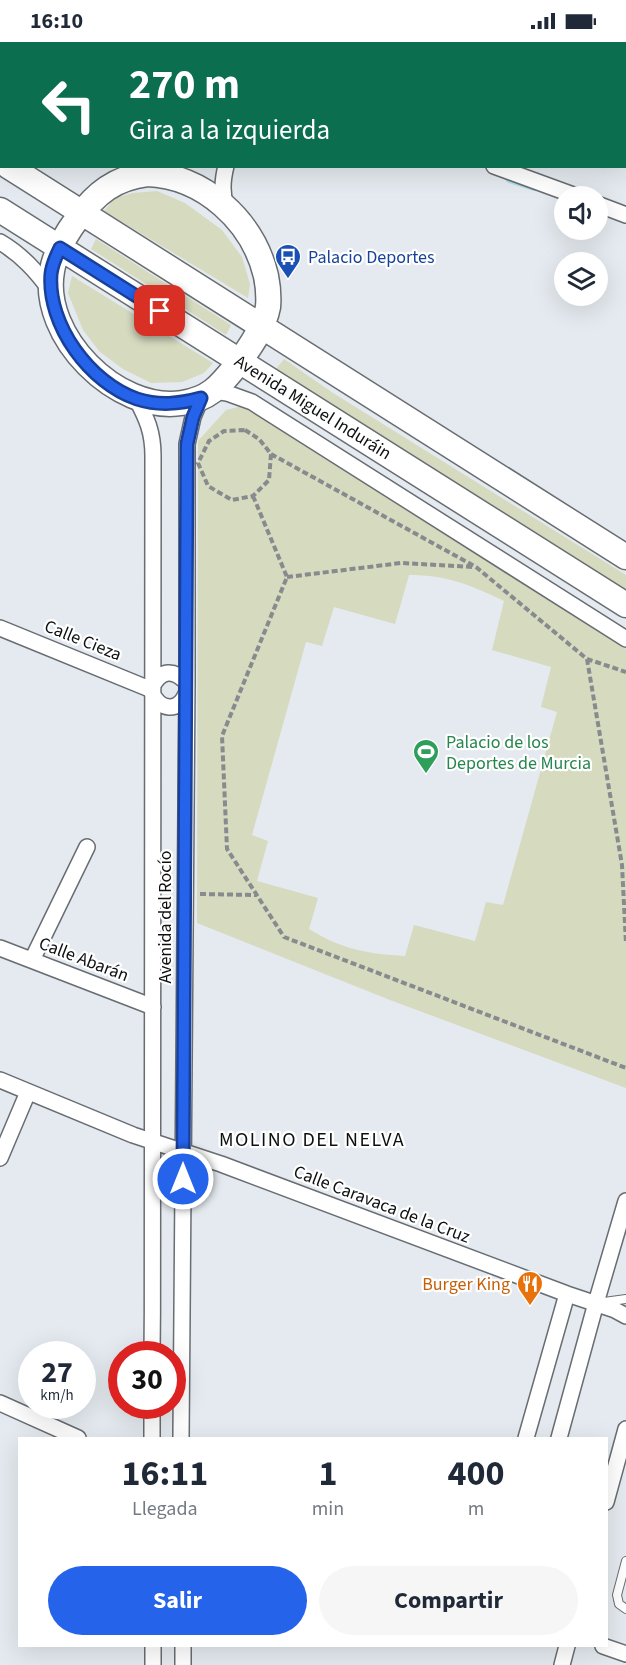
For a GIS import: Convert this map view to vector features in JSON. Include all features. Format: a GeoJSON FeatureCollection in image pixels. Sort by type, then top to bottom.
{"type":"FeatureCollection","features":[{"type":"Feature","properties":{"kind":"main road"},"geometry":{"type":"LineString","coordinates":[[11,168],[626,557]]}},
{"type":"Feature","properties":{"kind":"main road"},"geometry":{"type":"LineString","coordinates":[[175,171],[226,208],[249,234],[263,263],[269,293],[267,312],[261,327],[240,361],[208,395],[183,403],[170,404],[136,398],[107,382],[85,362],[74,349],[57,316],[51,291],[51,273],[64,238],[81,213],[102,191],[126,178],[175,171]]}},
{"type":"Feature","properties":{"kind":"main road","name":"Avenida Miguel Induráin"},"geometry":{"type":"LineString","coordinates":[[0,210],[626,605]]}},
{"type":"Feature","properties":{"kind":"street"},"geometry":{"type":"LineString","coordinates":[[226,168],[222,182],[226,208]]}},
{"type":"Feature","properties":{"kind":"street"},"geometry":{"type":"LineString","coordinates":[[499,168],[554,188]]}},
{"type":"Feature","properties":{"kind":"street"},"geometry":{"type":"LineString","coordinates":[[608,208],[626,215]]}},
{"type":"Feature","properties":{"kind":"street"},"geometry":{"type":"LineString","coordinates":[[0,242],[16,251],[27,261],[51,291]]}},
{"type":"Feature","properties":{"kind":"street"},"geometry":{"type":"LineString","coordinates":[[208,395],[227,393],[252,402],[626,639]]}},
{"type":"Feature","properties":{"kind":"street","name":"Avenida del Rocío"},"geometry":{"type":"LineString","coordinates":[[181,1437],[187,444],[193,417],[208,395]]}},
{"type":"Feature","properties":{"kind":"street","name":"Avenida del Rocío"},"geometry":{"type":"LineString","coordinates":[[136,398],[150,426],[153,439],[152,1341]]}},
{"type":"Feature","properties":{"kind":"street","name":"Calle Cieza"},"geometry":{"type":"LineString","coordinates":[[0,628],[152,690]]}},
{"type":"Feature","properties":{"kind":"street"},"geometry":{"type":"LineString","coordinates":[[170,673],[177,675],[187,688],[181,703],[170,708],[157,702],[152,690],[158,677],[170,673]]}},
{"type":"Feature","properties":{"kind":"street"},"geometry":{"type":"LineString","coordinates":[[32,960],[87,847]]}},
{"type":"Feature","properties":{"kind":"street","name":"Calle Abarán"},"geometry":{"type":"LineString","coordinates":[[0,948],[153,1007]]}},
{"type":"Feature","properties":{"kind":"street","name":"Calle Caravaca de la Cruz"},"geometry":{"type":"LineString","coordinates":[[0,1080],[154,1142],[221,1164],[626,1316]]}},
{"type":"Feature","properties":{"kind":"street"},"geometry":{"type":"LineString","coordinates":[[0,1158],[28,1092]]}},
{"type":"Feature","properties":{"kind":"street"},"geometry":{"type":"LineString","coordinates":[[559,1437],[626,1201]]}},
{"type":"Feature","properties":{"kind":"street"},"geometry":{"type":"LineString","coordinates":[[526,1437],[567,1294]]}},
{"type":"Feature","properties":{"kind":"street"},"geometry":{"type":"LineString","coordinates":[[0,1404],[76,1437]]}},
{"type":"Feature","properties":{"kind":"street"},"geometry":{"type":"LineString","coordinates":[[152,1419],[152,1437]]}},
{"type":"Feature","properties":{"kind":"street"},"geometry":{"type":"LineString","coordinates":[[608,1495],[626,1429]]}},
{"type":"Feature","properties":{"kind":"street"},"geometry":{"type":"LineString","coordinates":[[153,1647],[153,1665]]}},
{"type":"Feature","properties":{"kind":"street"},"geometry":{"type":"LineString","coordinates":[[183,1647],[183,1665]]}},
{"type":"Feature","properties":{"kind":"street"},"geometry":{"type":"LineString","coordinates":[[562,1665],[567,1647]]}},
{"type":"Feature","properties":{"kind":"street"},"geometry":{"type":"LineString","coordinates":[[606,1647],[626,1654]]}},
{"type":"Feature","properties":{"kind":"lane"},"geometry":{"type":"LineString","coordinates":[[596,1303],[626,1299]]}},
{"type":"Feature","properties":{"kind":"lane"},"geometry":{"type":"LineString","coordinates":[[626,1561],[617,1595],[619,1604],[626,1609]]}},
{"type":"Feature","properties":{"kind":"path"},"geometry":{"type":"LineString","coordinates":[[271,454],[270,480],[253,495],[232,500],[208,486],[198,463],[209,441],[224,431],[245,430],[259,438],[271,454],[476,567],[587,659],[626,672]]}},
{"type":"Feature","properties":{"kind":"path"},"geometry":{"type":"LineString","coordinates":[[253,495],[287,577],[222,736],[227,849],[284,937],[626,1068]]}},
{"type":"Feature","properties":{"kind":"path"},"geometry":{"type":"LineString","coordinates":[[287,577],[401,563],[476,567]]}},
{"type":"Feature","properties":{"kind":"path"},"geometry":{"type":"LineString","coordinates":[[587,659],[621,865],[626,944]]}},
{"type":"Feature","properties":{"kind":"path"},"geometry":{"type":"LineString","coordinates":[[185,894],[257,895]]}},
{"type":"Feature","properties":{"kind":"green space"},"geometry":{"type":"Polygon","coordinates":[[[157,191],[185,203],[222,230],[242,257],[250,284],[248,298],[104,211],[115,198],[133,193],[157,191]]]}},
{"type":"Feature","properties":{"kind":"green space"},"geometry":{"type":"Polygon","coordinates":[[[96,239],[231,325],[226,335],[91,249],[96,239]]]}},
{"type":"Feature","properties":{"kind":"green space"},"geometry":{"type":"Polygon","coordinates":[[[72,276],[213,363],[204,373],[182,382],[151,383],[123,369],[100,352],[83,330],[68,293],[72,276]]]}},
{"type":"Feature","properties":{"kind":"green space"},"geometry":{"type":"Polygon","coordinates":[[[284,359],[333,393],[626,575],[626,590],[276,369],[284,359]]]}},
{"type":"Feature","properties":{"kind":"green space"},"geometry":{"type":"Polygon","coordinates":[[[242,406],[626,649],[626,1088],[390,1000],[197,923],[198,441],[226,410],[242,406]],[[409,575],[395,624],[334,607],[322,646],[306,642],[252,835],[268,841],[257,881],[318,898],[309,929],[344,946],[379,954],[405,956],[414,925],[475,941],[486,902],[503,905],[557,712],[541,707],[551,667],[492,650],[504,601],[458,582],[423,575],[409,575]]]}},
{"type":"Feature","properties":{"kind":"waterway"},"geometry":{"type":"LineString","coordinates":[[509,180],[534,188]]}},
{"type":"Feature","properties":{"kind":"place","name":"Palacio Deportes"},"geometry":{"type":"Point","coordinates":[288,280]}},
{"type":"Feature","properties":{"kind":"place","name":"Palacio de los Deportes de Murcia"},"geometry":{"type":"Point","coordinates":[426,775]}},
{"type":"Feature","properties":{"kind":"place","name":"Burger King"},"geometry":{"type":"Point","coordinates":[530,1307]}},
{"type":"Feature","properties":{"kind":"district","name":"MOLINO DEL NELVA"},"geometry":{"type":"Point","coordinates":[312,1139]}},
{"type":"Feature","properties":{"kind":"route"},"geometry":{"type":"LineString","coordinates":[[160,311],[60,248],[51,273],[53,303],[66,337],[85,362],[107,382],[136,398],[170,404],[201,398],[193,417],[187,444],[183,1179]]}}]}
